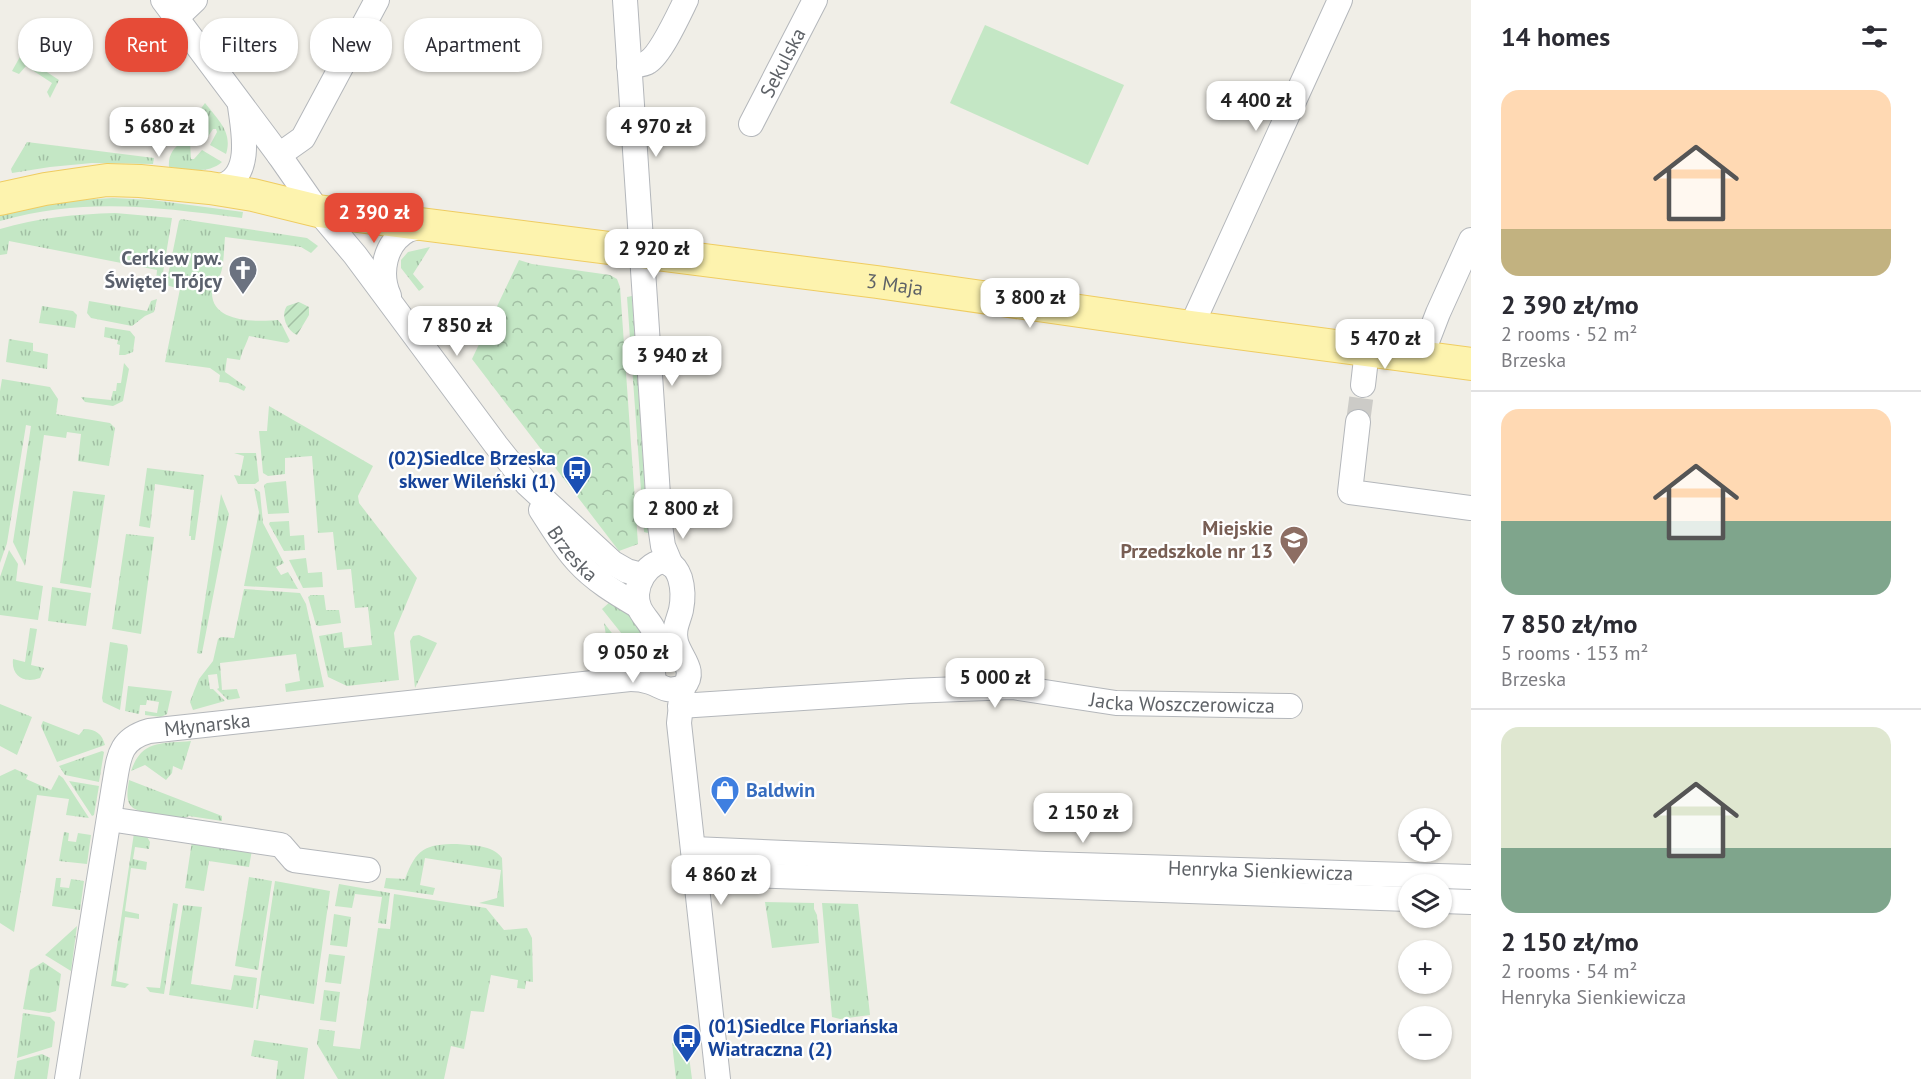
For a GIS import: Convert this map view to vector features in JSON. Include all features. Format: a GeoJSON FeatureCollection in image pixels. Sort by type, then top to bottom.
{"type":"FeatureCollection","features":[{"type":"Feature","properties":{"kind":"main road","name":"3 Maja"},"geometry":{"type":"LineString","coordinates":[[0,199],[45,189],[107,180],[210,188],[253,195],[318,211],[877,282],[1471,364]]}},
{"type":"Feature","properties":{"kind":"street"},"geometry":{"type":"LineString","coordinates":[[169,9],[195,0]]}},
{"type":"Feature","properties":{"kind":"street"},"geometry":{"type":"LineString","coordinates":[[279,155],[303,138],[377,0]]}},
{"type":"Feature","properties":{"kind":"street"},"geometry":{"type":"LineString","coordinates":[[625,0],[660,525],[665,552],[655,568],[638,586],[638,606],[640,613],[653,628],[670,693],[696,873],[718,1079]]}},
{"type":"Feature","properties":{"kind":"street"},"geometry":{"type":"LineString","coordinates":[[630,66],[648,63],[660,49],[686,0]]}},
{"type":"Feature","properties":{"kind":"street","name":"Sekulska"},"geometry":{"type":"LineString","coordinates":[[751,124],[815,0]]}},
{"type":"Feature","properties":{"kind":"street"},"geometry":{"type":"LineString","coordinates":[[1191,327],[1340,0]]}},
{"type":"Feature","properties":{"kind":"street","name":"Brzeska"},"geometry":{"type":"LineString","coordinates":[[169,9],[279,155],[318,211],[355,255],[527,484],[613,563],[627,571],[655,568]]}},
{"type":"Feature","properties":{"kind":"street"},"geometry":{"type":"LineString","coordinates":[[210,188],[229,182],[244,158],[245,143],[240,103]]}},
{"type":"Feature","properties":{"kind":"street"},"geometry":{"type":"LineString","coordinates":[[394,307],[383,278],[387,256],[404,233],[426,225]]}},
{"type":"Feature","properties":{"kind":"street"},"geometry":{"type":"LineString","coordinates":[[1421,357],[1471,240]]}},
{"type":"Feature","properties":{"kind":"street"},"geometry":{"type":"LineString","coordinates":[[1363,385],[1366,350]]}},
{"type":"Feature","properties":{"kind":"street"},"geometry":{"type":"LineString","coordinates":[[1358,422],[1350,492],[1471,508]]}},
{"type":"Feature","properties":{"kind":"street","name":"Brzeska"},"geometry":{"type":"LineString","coordinates":[[527,484],[540,509],[575,559],[606,587],[638,606]]}},
{"type":"Feature","properties":{"kind":"street"},"geometry":{"type":"LineString","coordinates":[[655,568],[677,573],[681,584],[681,611],[675,634],[678,648],[688,667],[688,679],[670,693]]}},
{"type":"Feature","properties":{"kind":"street","name":"Młynarska"},"geometry":{"type":"LineString","coordinates":[[68,1079],[109,819],[122,750],[131,738],[149,731],[630,679],[642,675],[670,693]]}},
{"type":"Feature","properties":{"kind":"street","name":"Jacka Woszczerowicza"},"geometry":{"type":"LineString","coordinates":[[670,693],[909,691],[1012,687],[1116,703],[1290,706]]}},
{"type":"Feature","properties":{"kind":"street"},"geometry":{"type":"LineString","coordinates":[[109,819],[281,845],[294,860],[368,870]]}},
{"type":"Feature","properties":{"kind":"street","name":"Henryka Sienkiewicza"},"geometry":{"type":"LineString","coordinates":[[693,849],[1046,864],[1471,877]]}},
{"type":"Feature","properties":{"kind":"street","name":"Henryka Sienkiewicza"},"geometry":{"type":"LineString","coordinates":[[696,873],[1398,899]]}},
{"type":"Feature","properties":{"kind":"street"},"geometry":{"type":"LineString","coordinates":[[1452,901],[1471,902]]}},
{"type":"Feature","properties":{"kind":"green space"},"geometry":{"type":"Polygon","coordinates":[[[985,25],[1124,85],[1088,165],[950,103],[985,25]]]}},
{"type":"Feature","properties":{"kind":"green space"},"geometry":{"type":"Polygon","coordinates":[[[18,60],[18,72],[21,72],[19,74],[12,71],[18,60]]]}},
{"type":"Feature","properties":{"kind":"green space"},"geometry":{"type":"Polygon","coordinates":[[[35,72],[47,72],[59,80],[50,98],[47,92],[52,83],[35,72]]]}},
{"type":"Feature","properties":{"kind":"green space"},"geometry":{"type":"Polygon","coordinates":[[[205,103],[226,133],[228,146],[226,154],[210,145],[217,132],[216,129],[213,129],[205,141],[193,131],[191,122],[205,103]]]}},
{"type":"Feature","properties":{"kind":"green space"},"geometry":{"type":"Polygon","coordinates":[[[27,142],[154,158],[153,164],[92,163],[12,173],[11,169],[27,142]]]}},
{"type":"Feature","properties":{"kind":"green space"},"geometry":{"type":"Polygon","coordinates":[[[183,142],[190,142],[191,159],[194,159],[202,150],[222,162],[203,170],[169,167],[172,152],[183,142]]]}},
{"type":"Feature","properties":{"kind":"green space"},"geometry":{"type":"Polygon","coordinates":[[[113,198],[152,200],[243,212],[242,218],[179,210],[121,206],[92,207],[62,209],[0,221],[0,213],[58,201],[113,198]]]}},
{"type":"Feature","properties":{"kind":"green space"},"geometry":{"type":"Polygon","coordinates":[[[115,213],[172,218],[161,285],[156,282],[157,270],[9,241],[7,254],[0,255],[0,229],[57,217],[115,213]]]}},
{"type":"Feature","properties":{"kind":"green space"},"geometry":{"type":"Polygon","coordinates":[[[181,219],[307,238],[318,246],[311,253],[301,247],[225,237],[221,271],[212,289],[214,302],[219,310],[227,315],[248,320],[278,320],[290,341],[287,343],[249,336],[240,360],[227,358],[225,372],[246,387],[244,391],[228,383],[219,382],[220,375],[210,368],[165,362],[180,289],[166,285],[181,219]]]}},
{"type":"Feature","properties":{"kind":"green space"},"geometry":{"type":"Polygon","coordinates":[[[430,247],[413,274],[424,287],[419,291],[401,268],[401,260],[408,252],[430,247]]]}},
{"type":"Feature","properties":{"kind":"green space"},"geometry":{"type":"Polygon","coordinates":[[[519,260],[532,264],[610,275],[617,279],[620,287],[638,544],[619,551],[472,359],[519,260]]]}},
{"type":"Feature","properties":{"kind":"green space"},"geometry":{"type":"Polygon","coordinates":[[[632,296],[648,533],[644,532],[627,297],[632,296]]]}},
{"type":"Feature","properties":{"kind":"green space"},"geometry":{"type":"Polygon","coordinates":[[[157,299],[154,312],[132,326],[91,318],[87,313],[89,301],[147,311],[151,301],[157,299]]]}},
{"type":"Feature","properties":{"kind":"green space"},"geometry":{"type":"Polygon","coordinates":[[[299,302],[309,307],[309,315],[297,335],[288,326],[284,314],[287,306],[299,302]]]}},
{"type":"Feature","properties":{"kind":"green space"},"geometry":{"type":"Polygon","coordinates":[[[42,306],[73,311],[77,315],[75,328],[39,323],[42,306]]]}},
{"type":"Feature","properties":{"kind":"green space"},"geometry":{"type":"Polygon","coordinates":[[[105,327],[130,331],[135,337],[133,352],[119,355],[118,340],[104,337],[105,327]]]}},
{"type":"Feature","properties":{"kind":"green space"},"geometry":{"type":"Polygon","coordinates":[[[9,339],[33,343],[33,351],[48,354],[47,369],[6,362],[9,339]]]}},
{"type":"Feature","properties":{"kind":"green space"},"geometry":{"type":"Polygon","coordinates":[[[124,363],[129,369],[123,401],[113,406],[85,402],[81,397],[111,400],[117,383],[121,383],[124,363]]]}},
{"type":"Feature","properties":{"kind":"green space"},"geometry":{"type":"Polygon","coordinates":[[[2,379],[50,387],[58,399],[56,414],[110,423],[115,428],[109,466],[78,461],[81,434],[67,432],[66,438],[44,435],[25,566],[13,542],[31,426],[26,425],[7,543],[0,563],[0,391],[2,379]]]}},
{"type":"Feature","properties":{"kind":"green space"},"geometry":{"type":"Polygon","coordinates":[[[269,406],[373,466],[358,496],[359,503],[417,578],[394,633],[399,680],[347,686],[328,677],[319,636],[342,632],[344,648],[372,645],[368,607],[355,608],[351,569],[337,570],[333,532],[318,533],[312,456],[285,458],[285,474],[268,476],[263,473],[259,431],[267,431],[269,406]]]}},
{"type":"Feature","properties":{"kind":"green space"},"geometry":{"type":"Polygon","coordinates":[[[234,453],[256,453],[259,481],[255,484],[238,484],[234,475],[240,476],[244,456],[234,453]]]}},
{"type":"Feature","properties":{"kind":"green space"},"geometry":{"type":"Polygon","coordinates":[[[147,468],[204,475],[195,540],[191,540],[189,536],[194,490],[155,484],[150,528],[139,526],[147,468]]]}},
{"type":"Feature","properties":{"kind":"green space"},"geometry":{"type":"Polygon","coordinates":[[[286,481],[289,513],[268,514],[264,485],[286,481]]]}},
{"type":"Feature","properties":{"kind":"green space"},"geometry":{"type":"Polygon","coordinates":[[[254,488],[260,492],[263,523],[284,563],[276,567],[281,575],[288,572],[298,589],[244,586],[259,512],[254,488]]]}},
{"type":"Feature","properties":{"kind":"green space"},"geometry":{"type":"Polygon","coordinates":[[[73,491],[105,495],[91,588],[60,583],[73,491]]]}},
{"type":"Feature","properties":{"kind":"green space"},"geometry":{"type":"Polygon","coordinates":[[[221,494],[229,514],[200,654],[197,653],[221,494]]]}},
{"type":"Feature","properties":{"kind":"green space"},"geometry":{"type":"Polygon","coordinates":[[[289,521],[290,536],[304,535],[305,550],[284,551],[269,524],[270,522],[289,521]]]}},
{"type":"Feature","properties":{"kind":"green space"},"geometry":{"type":"Polygon","coordinates":[[[126,534],[154,537],[141,634],[112,629],[126,534]]]}},
{"type":"Feature","properties":{"kind":"green space"},"geometry":{"type":"Polygon","coordinates":[[[9,550],[18,564],[16,581],[43,586],[38,620],[0,615],[0,577],[9,550]]]}},
{"type":"Feature","properties":{"kind":"green space"},"geometry":{"type":"Polygon","coordinates":[[[306,558],[308,573],[322,572],[323,587],[303,588],[289,560],[306,558]]]}},
{"type":"Feature","properties":{"kind":"green space"},"geometry":{"type":"Polygon","coordinates":[[[52,587],[91,593],[86,626],[48,621],[52,587]]]}},
{"type":"Feature","properties":{"kind":"green space"},"geometry":{"type":"Polygon","coordinates":[[[244,589],[300,593],[306,604],[324,687],[286,692],[285,684],[300,681],[296,654],[220,663],[222,690],[237,689],[240,698],[228,700],[217,689],[219,688],[217,674],[208,675],[210,689],[213,689],[225,701],[193,710],[190,702],[199,679],[213,661],[218,639],[221,637],[234,638],[244,589]]]}},
{"type":"Feature","properties":{"kind":"green space"},"geometry":{"type":"Polygon","coordinates":[[[324,595],[326,610],[339,610],[341,623],[316,625],[308,597],[324,595]]]}},
{"type":"Feature","properties":{"kind":"green space"},"geometry":{"type":"Polygon","coordinates":[[[611,601],[645,626],[645,663],[602,609],[611,601]]]}},
{"type":"Feature","properties":{"kind":"green space"},"geometry":{"type":"Polygon","coordinates":[[[604,623],[630,656],[632,661],[629,664],[611,667],[604,623]]]}},
{"type":"Feature","properties":{"kind":"green space"},"geometry":{"type":"Polygon","coordinates":[[[30,628],[37,629],[31,665],[44,668],[40,678],[34,680],[20,677],[16,674],[13,665],[13,659],[25,662],[30,628]]]}},
{"type":"Feature","properties":{"kind":"green space"},"geometry":{"type":"Polygon","coordinates":[[[419,635],[437,643],[415,688],[410,641],[413,636],[419,635]]]}},
{"type":"Feature","properties":{"kind":"green space"},"geometry":{"type":"Polygon","coordinates":[[[110,642],[127,645],[128,649],[120,710],[103,702],[102,698],[110,642]]]}},
{"type":"Feature","properties":{"kind":"green space"},"geometry":{"type":"Polygon","coordinates":[[[128,686],[172,691],[167,714],[161,717],[145,715],[145,711],[157,713],[159,702],[147,700],[146,705],[140,705],[139,714],[125,711],[128,686]]]}},
{"type":"Feature","properties":{"kind":"green space"},"geometry":{"type":"Polygon","coordinates":[[[0,704],[32,717],[17,755],[0,746],[0,704]]]}},
{"type":"Feature","properties":{"kind":"green space"},"geometry":{"type":"Polygon","coordinates":[[[43,721],[79,735],[84,729],[95,731],[105,745],[57,762],[41,726],[43,721]]]}},
{"type":"Feature","properties":{"kind":"green space"},"geometry":{"type":"Polygon","coordinates":[[[191,741],[182,770],[173,766],[172,773],[166,780],[145,765],[131,771],[141,753],[147,748],[162,743],[191,741]]]}},
{"type":"Feature","properties":{"kind":"green space"},"geometry":{"type":"Polygon","coordinates":[[[104,752],[99,782],[65,775],[59,766],[104,752]]]}},
{"type":"Feature","properties":{"kind":"green space"},"geometry":{"type":"Polygon","coordinates":[[[15,769],[28,775],[26,779],[51,790],[59,775],[89,818],[66,815],[69,799],[37,795],[14,932],[0,923],[0,776],[15,769]]]}},
{"type":"Feature","properties":{"kind":"green space"},"geometry":{"type":"Polygon","coordinates":[[[129,780],[222,816],[222,821],[189,816],[178,821],[146,817],[147,812],[134,809],[129,802],[127,792],[129,780]]]}},
{"type":"Feature","properties":{"kind":"green space"},"geometry":{"type":"Polygon","coordinates":[[[69,781],[99,786],[94,815],[92,816],[69,781]]]}},
{"type":"Feature","properties":{"kind":"green space"},"geometry":{"type":"Polygon","coordinates":[[[64,832],[69,833],[68,841],[76,842],[78,833],[91,835],[87,864],[59,861],[64,832]]]}},
{"type":"Feature","properties":{"kind":"green space"},"geometry":{"type":"Polygon","coordinates":[[[134,833],[146,835],[150,842],[149,849],[135,847],[133,859],[147,862],[146,870],[131,868],[125,911],[139,914],[139,919],[125,917],[116,981],[129,984],[125,988],[111,986],[134,833]]]}},
{"type":"Feature","properties":{"kind":"green space"},"geometry":{"type":"Polygon","coordinates":[[[192,841],[252,850],[249,867],[209,861],[204,891],[185,888],[192,841]]]}},
{"type":"Feature","properties":{"kind":"green space"},"geometry":{"type":"Polygon","coordinates":[[[457,844],[487,848],[498,853],[502,858],[504,907],[479,903],[497,898],[501,870],[425,858],[420,885],[435,888],[433,895],[384,888],[386,878],[405,879],[413,861],[423,850],[437,845],[457,844]]]}},
{"type":"Feature","properties":{"kind":"green space"},"geometry":{"type":"Polygon","coordinates":[[[249,877],[272,881],[258,970],[235,966],[249,877]]]}},
{"type":"Feature","properties":{"kind":"green space"},"geometry":{"type":"Polygon","coordinates":[[[56,878],[61,878],[60,887],[69,888],[71,879],[84,881],[80,910],[52,906],[56,878]]]}},
{"type":"Feature","properties":{"kind":"green space"},"geometry":{"type":"Polygon","coordinates":[[[275,881],[330,891],[314,1004],[260,995],[258,1009],[256,1009],[275,881]]]}},
{"type":"Feature","properties":{"kind":"green space"},"geometry":{"type":"Polygon","coordinates":[[[339,884],[390,893],[386,924],[378,923],[382,897],[355,894],[352,908],[335,906],[339,884]]]}},
{"type":"Feature","properties":{"kind":"green space"},"geometry":{"type":"Polygon","coordinates":[[[394,894],[486,908],[504,930],[527,928],[532,938],[533,982],[526,981],[525,989],[517,988],[518,980],[491,975],[484,1012],[471,1011],[464,1049],[451,1046],[444,1079],[338,1079],[317,1044],[319,1029],[335,1031],[333,1046],[360,1049],[378,928],[390,929],[394,894]]]}},
{"type":"Feature","properties":{"kind":"green space"},"geometry":{"type":"Polygon","coordinates":[[[765,902],[814,903],[819,943],[772,948],[765,902]]]}},
{"type":"Feature","properties":{"kind":"green space"},"geometry":{"type":"Polygon","coordinates":[[[173,903],[178,904],[164,994],[150,992],[146,987],[160,988],[173,903]]]}},
{"type":"Feature","properties":{"kind":"green space"},"geometry":{"type":"Polygon","coordinates":[[[822,903],[858,904],[870,1015],[840,1019],[832,1017],[822,903]]]}},
{"type":"Feature","properties":{"kind":"green space"},"geometry":{"type":"Polygon","coordinates":[[[183,905],[202,907],[191,984],[231,990],[234,975],[257,978],[253,1008],[169,995],[183,905]]]}},
{"type":"Feature","properties":{"kind":"green space"},"geometry":{"type":"Polygon","coordinates":[[[334,914],[351,917],[347,947],[330,945],[334,914]]]}},
{"type":"Feature","properties":{"kind":"green space"},"geometry":{"type":"Polygon","coordinates":[[[77,926],[71,971],[45,955],[77,926]]]}},
{"type":"Feature","properties":{"kind":"green space"},"geometry":{"type":"Polygon","coordinates":[[[329,954],[345,956],[341,984],[325,982],[329,954]]]}},
{"type":"Feature","properties":{"kind":"green space"},"geometry":{"type":"Polygon","coordinates":[[[43,962],[61,974],[56,1011],[49,1013],[23,1009],[30,970],[43,962]]]}},
{"type":"Feature","properties":{"kind":"green space"},"geometry":{"type":"Polygon","coordinates":[[[324,990],[340,992],[336,1022],[320,1020],[324,990]]]}},
{"type":"Feature","properties":{"kind":"green space"},"geometry":{"type":"Polygon","coordinates":[[[23,1013],[50,1017],[55,1022],[52,1047],[17,1058],[23,1013]]]}},
{"type":"Feature","properties":{"kind":"green space"},"geometry":{"type":"Polygon","coordinates":[[[254,1040],[308,1048],[304,1079],[276,1079],[278,1061],[251,1056],[254,1040]]]}},
{"type":"Feature","properties":{"kind":"green space"},"geometry":{"type":"Polygon","coordinates":[[[687,1041],[692,1079],[676,1079],[672,1043],[687,1041]]]}},
{"type":"Feature","properties":{"kind":"green space"},"geometry":{"type":"Polygon","coordinates":[[[42,1054],[50,1058],[47,1079],[14,1079],[17,1061],[42,1054]]]}},
{"type":"Feature","properties":{"kind":"tunnel"},"geometry":{"type":"LineString","coordinates":[[1358,422],[1363,385]]}},
{"type":"Feature","properties":{"kind":"place","name":"Cerkiew pw. Świętej Trójcy"},"geometry":{"type":"Point","coordinates":[243,296]}},
{"type":"Feature","properties":{"kind":"place","name":"(02)Siedlce Brzeska skwer Wileński (1)"},"geometry":{"type":"Point","coordinates":[577,496]}},
{"type":"Feature","properties":{"kind":"place","name":"Miejskie Przedszkole nr 13"},"geometry":{"type":"Point","coordinates":[1294,566]}},
{"type":"Feature","properties":{"kind":"place","name":"Baldwin"},"geometry":{"type":"Point","coordinates":[725,816]}},
{"type":"Feature","properties":{"kind":"place","name":"(01)Siedlce Floriańska Wiatraczna (2)"},"geometry":{"type":"Point","coordinates":[687,1064]}}]}
